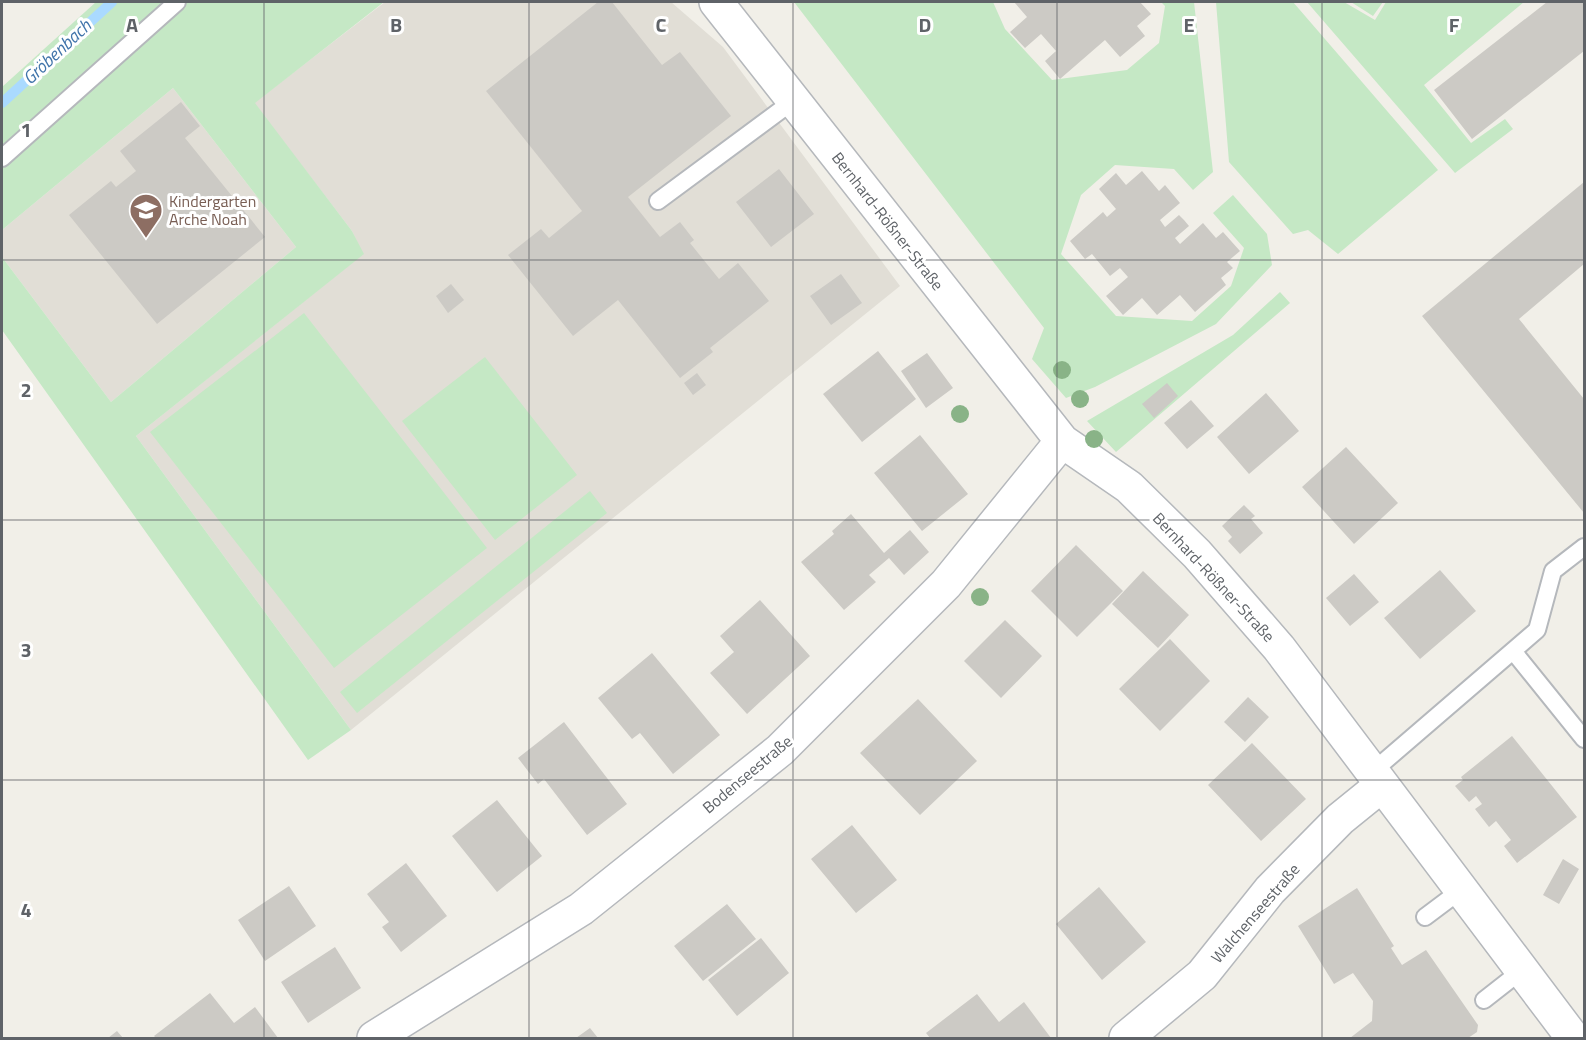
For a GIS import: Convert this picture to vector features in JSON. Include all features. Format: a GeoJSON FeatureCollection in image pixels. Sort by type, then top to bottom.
{"type":"FeatureCollection","features":[{"type":"Feature","properties":{"kind":"street","name":"Bernhard-Rößner-Straße"},"geometry":{"type":"LineString","coordinates":[[716,2],[1062,441],[1129,487],[1197,554],[1279,648],[1573,1038]]}},
{"type":"Feature","properties":{"kind":"street","name":"Bodenseestraße"},"geometry":{"type":"LineString","coordinates":[[374,1038],[581,909],[780,750],[946,584],[1062,441]]}},
{"type":"Feature","properties":{"kind":"street","name":"Walchenseestraße"},"geometry":{"type":"LineString","coordinates":[[1126,1038],[1202,975],[1270,890],[1377,779]]}},
{"type":"Feature","properties":{"kind":"lane"},"geometry":{"type":"LineString","coordinates":[[2,158],[177,2]]}},
{"type":"Feature","properties":{"kind":"lane"},"geometry":{"type":"LineString","coordinates":[[658,201],[793,101]]}},
{"type":"Feature","properties":{"kind":"lane"},"geometry":{"type":"LineString","coordinates":[[1377,779],[1537,630],[1553,572],[1584,547]]}},
{"type":"Feature","properties":{"kind":"lane"},"geometry":{"type":"LineString","coordinates":[[1513,651],[1584,739]]}},
{"type":"Feature","properties":{"kind":"lane"},"geometry":{"type":"LineString","coordinates":[[1425,917],[1461,890]]}},
{"type":"Feature","properties":{"kind":"lane"},"geometry":{"type":"LineString","coordinates":[[1484,1000],[1521,971]]}},
{"type":"Feature","properties":{"kind":"shaded area"},"geometry":{"type":"Polygon","coordinates":[[[385,2],[671,2],[723,47],[900,286],[351,730],[136,436],[363,254],[352,231],[254,103],[385,2]]]}},
{"type":"Feature","properties":{"kind":"shaded area","name":"Kindergarten Arche Noah"},"geometry":{"type":"Polygon","coordinates":[[[173,88],[296,247],[111,402],[2,257],[2,230],[173,88]]]}},
{"type":"Feature","properties":{"kind":"green space"},"geometry":{"type":"Polygon","coordinates":[[[96,2],[384,2],[255,103],[352,231],[364,254],[136,436],[351,730],[308,760],[2,330],[2,257],[111,402],[296,247],[173,88],[2,230],[2,87],[96,2]]]}},
{"type":"Feature","properties":{"kind":"green space"},"geometry":{"type":"Polygon","coordinates":[[[794,2],[993,2],[1005,29],[1052,80],[1127,70],[1159,43],[1165,6],[1161,2],[1194,2],[1213,172],[1193,190],[1174,169],[1115,165],[1081,195],[1061,254],[1116,316],[1192,321],[1231,286],[1244,248],[1213,213],[1233,195],[1267,234],[1272,265],[1216,324],[1095,387],[1066,398],[1032,359],[1044,328],[794,2]]]}},
{"type":"Feature","properties":{"kind":"green space"},"geometry":{"type":"Polygon","coordinates":[[[1216,2],[1293,2],[1438,170],[1338,254],[1308,230],[1293,234],[1229,162],[1216,2]]]}},
{"type":"Feature","properties":{"kind":"green space"},"geometry":{"type":"Polygon","coordinates":[[[1307,2],[1344,2],[1375,20],[1386,2],[1524,2],[1424,85],[1471,143],[1505,119],[1513,129],[1455,173],[1307,2]]]}},
{"type":"Feature","properties":{"kind":"green space"},"geometry":{"type":"Polygon","coordinates":[[[1351,2],[1383,2],[1373,16],[1351,2]]]}},
{"type":"Feature","properties":{"kind":"green space"},"geometry":{"type":"Polygon","coordinates":[[[1280,292],[1290,303],[1116,452],[1087,421],[1233,335],[1280,292]]]}},
{"type":"Feature","properties":{"kind":"green space"},"geometry":{"type":"Polygon","coordinates":[[[304,313],[487,548],[334,668],[150,432],[304,313]]]}},
{"type":"Feature","properties":{"kind":"green space"},"geometry":{"type":"Polygon","coordinates":[[[485,357],[577,475],[495,540],[402,421],[485,357]]]}},
{"type":"Feature","properties":{"kind":"green space"},"geometry":{"type":"Polygon","coordinates":[[[590,491],[607,513],[357,713],[340,692],[590,491]]]}},
{"type":"Feature","properties":{"kind":"building"},"geometry":{"type":"Polygon","coordinates":[[[598,2],[612,2],[662,65],[680,52],[731,116],[628,197],[660,237],[680,222],[694,240],[690,243],[719,279],[738,263],[769,301],[710,348],[713,352],[680,378],[618,300],[573,336],[508,255],[541,229],[549,238],[582,211],[486,91],[598,2]]]}},
{"type":"Feature","properties":{"kind":"building"},"geometry":{"type":"Polygon","coordinates":[[[1014,2],[1140,2],[1151,14],[1137,26],[1145,36],[1120,57],[1105,40],[1060,79],[1045,61],[1056,51],[1041,34],[1025,48],[1010,32],[1027,17],[1014,2]]]}},
{"type":"Feature","properties":{"kind":"building"},"geometry":{"type":"Polygon","coordinates":[[[1547,2],[1584,2],[1584,51],[1472,139],[1434,90],[1547,2]]]}},
{"type":"Feature","properties":{"kind":"building"},"geometry":{"type":"Polygon","coordinates":[[[181,102],[200,126],[185,138],[265,237],[157,324],[69,215],[111,181],[116,187],[136,171],[120,151],[181,102]]]}},
{"type":"Feature","properties":{"kind":"building"},"geometry":{"type":"Polygon","coordinates":[[[779,169],[814,214],[771,247],[736,202],[779,169]]]}},
{"type":"Feature","properties":{"kind":"building"},"geometry":{"type":"Polygon","coordinates":[[[1142,171],[1159,191],[1165,185],[1180,203],[1160,220],[1165,227],[1179,215],[1189,226],[1175,238],[1180,244],[1203,223],[1216,238],[1223,232],[1240,251],[1227,262],[1233,268],[1221,278],[1226,285],[1195,312],[1180,295],[1157,315],[1142,298],[1123,315],[1106,296],[1128,277],[1120,268],[1110,276],[1092,254],[1085,259],[1070,241],[1103,212],[1107,217],[1116,209],[1099,189],[1116,173],[1126,185],[1142,171]]]}},
{"type":"Feature","properties":{"kind":"building"},"geometry":{"type":"Polygon","coordinates":[[[1584,182],[1584,264],[1519,319],[1584,399],[1584,513],[1422,316],[1584,182]]]}},
{"type":"Feature","properties":{"kind":"building"},"geometry":{"type":"Polygon","coordinates":[[[841,274],[862,303],[831,325],[810,296],[841,274]]]}},
{"type":"Feature","properties":{"kind":"building"},"geometry":{"type":"Polygon","coordinates":[[[451,284],[464,300],[448,313],[436,296],[451,284]]]}},
{"type":"Feature","properties":{"kind":"building"},"geometry":{"type":"Polygon","coordinates":[[[878,351],[916,399],[862,442],[823,394],[878,351]]]}},
{"type":"Feature","properties":{"kind":"building"},"geometry":{"type":"Polygon","coordinates":[[[927,353],[953,388],[926,408],[901,371],[927,353]]]}},
{"type":"Feature","properties":{"kind":"building"},"geometry":{"type":"Polygon","coordinates":[[[697,373],[706,385],[693,395],[684,383],[697,373]]]}},
{"type":"Feature","properties":{"kind":"building"},"geometry":{"type":"Polygon","coordinates":[[[1167,383],[1178,396],[1154,418],[1142,404],[1167,383]]]}},
{"type":"Feature","properties":{"kind":"building"},"geometry":{"type":"Polygon","coordinates":[[[1266,393],[1299,431],[1249,474],[1217,437],[1266,393]]]}},
{"type":"Feature","properties":{"kind":"building"},"geometry":{"type":"Polygon","coordinates":[[[1191,400],[1214,426],[1187,449],[1164,423],[1191,400]]]}},
{"type":"Feature","properties":{"kind":"building"},"geometry":{"type":"Polygon","coordinates":[[[920,435],[968,494],[922,531],[874,473],[920,435]]]}},
{"type":"Feature","properties":{"kind":"building"},"geometry":{"type":"Polygon","coordinates":[[[1346,447],[1398,503],[1354,544],[1302,487],[1346,447]]]}},
{"type":"Feature","properties":{"kind":"building"},"geometry":{"type":"Polygon","coordinates":[[[1244,505],[1255,516],[1251,519],[1263,533],[1240,554],[1228,541],[1232,537],[1222,526],[1244,505]]]}},
{"type":"Feature","properties":{"kind":"building"},"geometry":{"type":"Polygon","coordinates":[[[851,514],[884,553],[910,530],[929,552],[904,575],[889,558],[869,575],[876,582],[844,610],[801,562],[834,534],[832,531],[851,514]]]}},
{"type":"Feature","properties":{"kind":"building"},"geometry":{"type":"Polygon","coordinates":[[[1076,545],[1123,591],[1077,637],[1031,591],[1076,545]]]}},
{"type":"Feature","properties":{"kind":"building"},"geometry":{"type":"Polygon","coordinates":[[[1440,570],[1476,611],[1420,659],[1384,618],[1440,570]]]}},
{"type":"Feature","properties":{"kind":"building"},"geometry":{"type":"Polygon","coordinates":[[[1143,571],[1189,615],[1158,648],[1112,604],[1143,571]]]}},
{"type":"Feature","properties":{"kind":"building"},"geometry":{"type":"Polygon","coordinates":[[[1354,574],[1379,602],[1350,626],[1326,598],[1354,574]]]}},
{"type":"Feature","properties":{"kind":"building"},"geometry":{"type":"Polygon","coordinates":[[[760,600],[810,656],[747,714],[710,673],[734,652],[720,636],[760,600]]]}},
{"type":"Feature","properties":{"kind":"building"},"geometry":{"type":"Polygon","coordinates":[[[1005,620],[1042,656],[1001,698],[964,661],[1005,620]]]}},
{"type":"Feature","properties":{"kind":"building"},"geometry":{"type":"Polygon","coordinates":[[[1170,639],[1210,681],[1160,731],[1119,689],[1170,639]]]}},
{"type":"Feature","properties":{"kind":"building"},"geometry":{"type":"Polygon","coordinates":[[[652,653],[720,735],[673,774],[640,733],[632,739],[598,698],[652,653]]]}},
{"type":"Feature","properties":{"kind":"building"},"geometry":{"type":"Polygon","coordinates":[[[1248,697],[1269,717],[1245,742],[1224,722],[1248,697]]]}},
{"type":"Feature","properties":{"kind":"building"},"geometry":{"type":"Polygon","coordinates":[[[918,699],[977,761],[920,815],[860,753],[918,699]]]}},
{"type":"Feature","properties":{"kind":"building"},"geometry":{"type":"Polygon","coordinates":[[[564,722],[627,804],[587,835],[544,779],[538,784],[518,758],[564,722]]]}},
{"type":"Feature","properties":{"kind":"building"},"geometry":{"type":"Polygon","coordinates":[[[1512,736],[1577,817],[1517,863],[1504,846],[1511,840],[1496,821],[1489,827],[1475,809],[1482,804],[1476,796],[1469,802],[1455,786],[1463,780],[1461,777],[1512,736]]]}},
{"type":"Feature","properties":{"kind":"building"},"geometry":{"type":"Polygon","coordinates":[[[1252,743],[1306,799],[1261,841],[1208,785],[1252,743]]]}},
{"type":"Feature","properties":{"kind":"building"},"geometry":{"type":"Polygon","coordinates":[[[497,800],[542,856],[497,892],[452,836],[497,800]]]}},
{"type":"Feature","properties":{"kind":"building"},"geometry":{"type":"Polygon","coordinates":[[[852,825],[897,880],[856,913],[811,859],[852,825]]]}},
{"type":"Feature","properties":{"kind":"building"},"geometry":{"type":"Polygon","coordinates":[[[1563,859],[1579,869],[1559,904],[1543,895],[1563,859]]]}},
{"type":"Feature","properties":{"kind":"building"},"geometry":{"type":"Polygon","coordinates":[[[406,863],[447,916],[401,952],[382,927],[389,922],[367,894],[406,863]]]}},
{"type":"Feature","properties":{"kind":"building"},"geometry":{"type":"Polygon","coordinates":[[[289,886],[316,926],[265,961],[238,920],[289,886]]]}},
{"type":"Feature","properties":{"kind":"building"},"geometry":{"type":"Polygon","coordinates":[[[1099,887],[1146,942],[1102,980],[1056,924],[1099,887]]]}},
{"type":"Feature","properties":{"kind":"building"},"geometry":{"type":"Polygon","coordinates":[[[1357,888],[1394,946],[1391,948],[1402,965],[1426,950],[1478,1025],[1477,1032],[1468,1038],[1350,1038],[1372,1021],[1373,1001],[1353,973],[1334,984],[1298,926],[1357,888]]]}},
{"type":"Feature","properties":{"kind":"building"},"geometry":{"type":"Polygon","coordinates":[[[727,904],[756,939],[703,981],[674,946],[727,904]]]}},
{"type":"Feature","properties":{"kind":"building"},"geometry":{"type":"Polygon","coordinates":[[[761,938],[789,973],[737,1016],[708,980],[761,938]]]}},
{"type":"Feature","properties":{"kind":"building"},"geometry":{"type":"Polygon","coordinates":[[[335,947],[361,988],[308,1023],[281,982],[335,947]]]}},
{"type":"Feature","properties":{"kind":"building"},"geometry":{"type":"Polygon","coordinates":[[[210,993],[234,1023],[255,1007],[278,1038],[156,1038],[154,1036],[210,993]]]}},
{"type":"Feature","properties":{"kind":"building"},"geometry":{"type":"Polygon","coordinates":[[[977,994],[999,1022],[1024,1002],[1051,1038],[930,1038],[926,1033],[977,994]]]}},
{"type":"Feature","properties":{"kind":"building"},"geometry":{"type":"Polygon","coordinates":[[[590,1028],[598,1038],[576,1038],[590,1028]]]}},
{"type":"Feature","properties":{"kind":"building"},"geometry":{"type":"Polygon","coordinates":[[[117,1031],[123,1038],[108,1038],[117,1031]]]}},
{"type":"Feature","properties":{"kind":"waterway","name":"Gröbenbach"},"geometry":{"type":"LineString","coordinates":[[2,103],[112,2]]}},
{"type":"Feature","properties":{"kind":"place","name":"Kindergarten Arche Noah"},"geometry":{"type":"Point","coordinates":[146,239]}}]}
